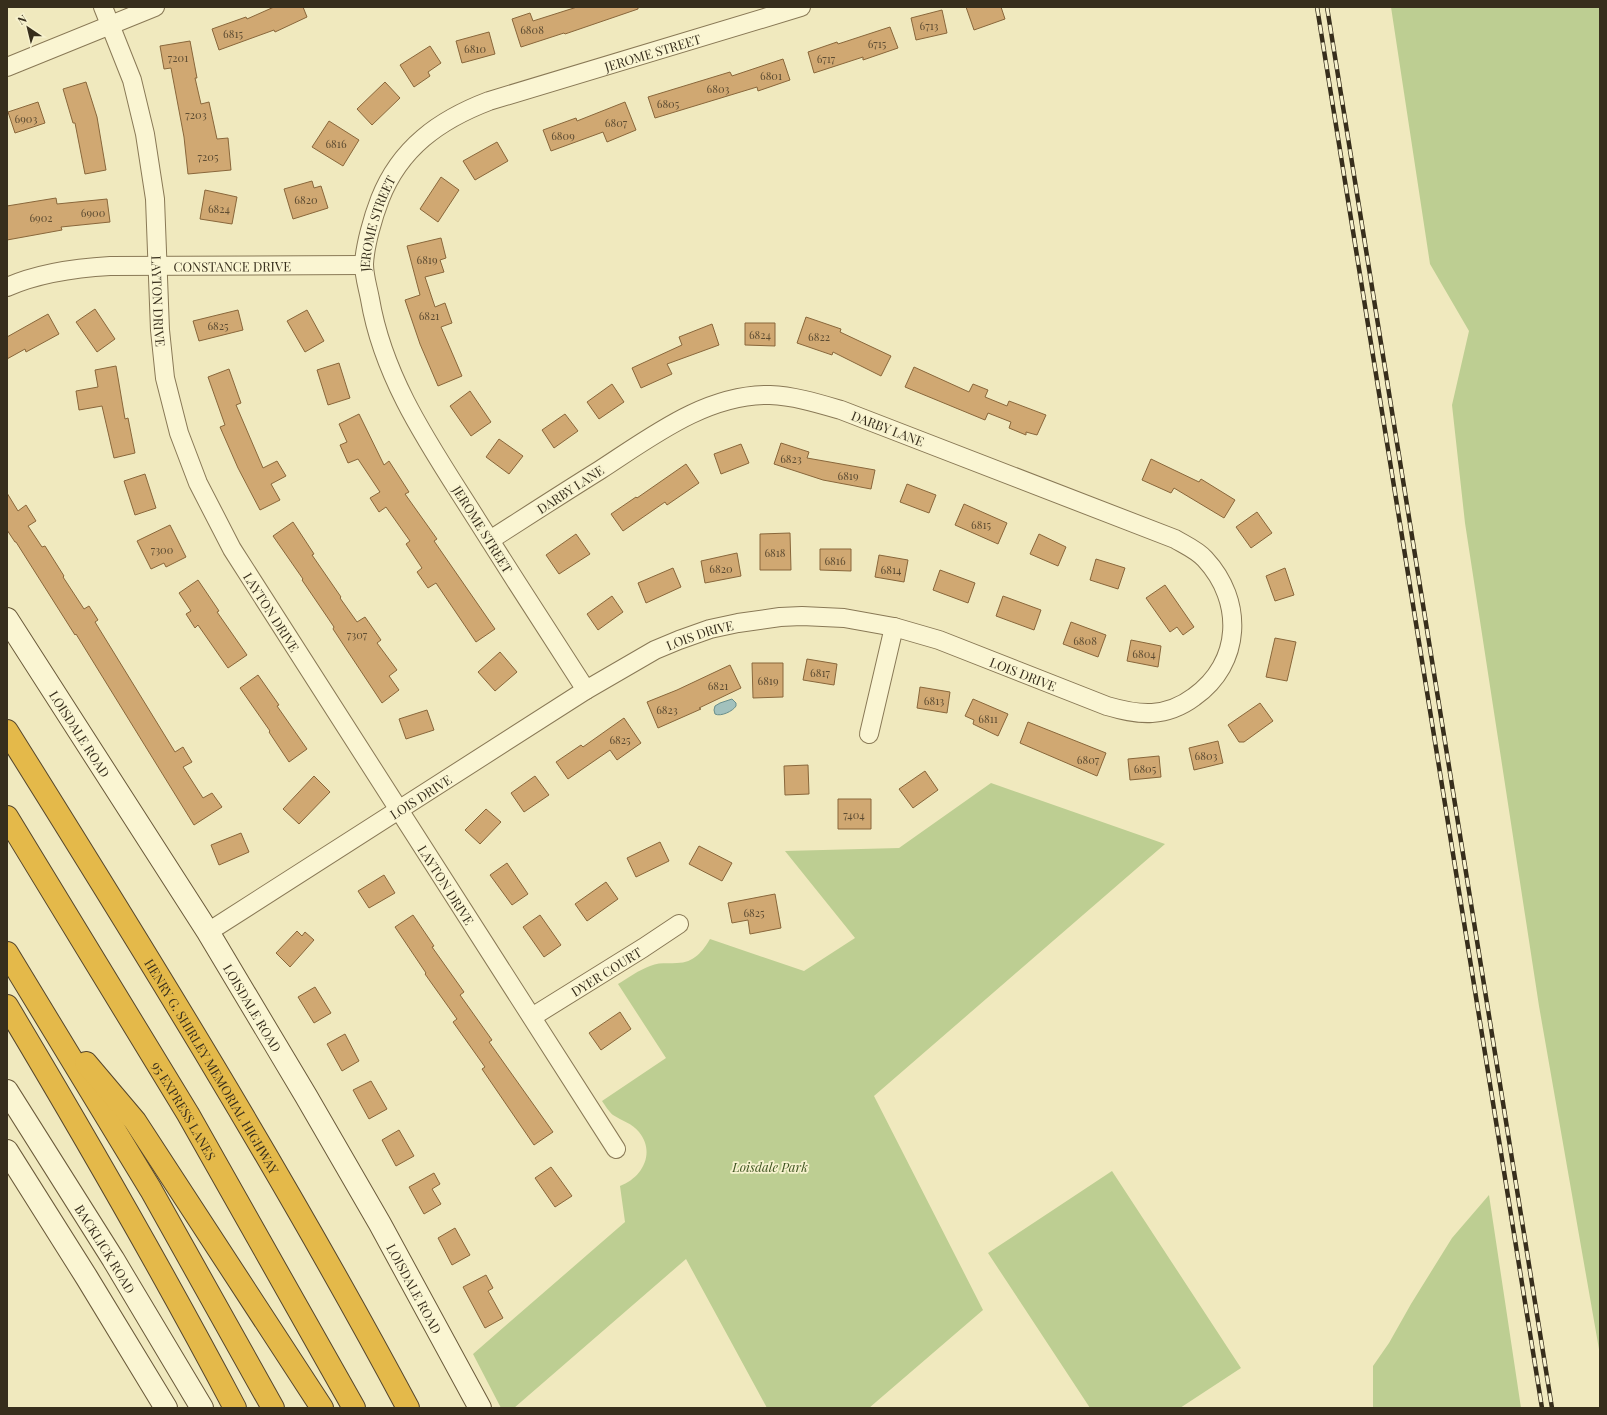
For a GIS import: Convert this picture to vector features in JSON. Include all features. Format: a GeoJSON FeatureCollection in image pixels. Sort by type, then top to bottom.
{"type":"FeatureCollection","features":[{"type":"Feature","properties":{"kind":"highway","name":"HENRY G. SHIRLEY MEMORIAL HIGHWAY"},"geometry":{"type":"LineString","coordinates":[[7,730],[135,934],[218,1074],[274,1170],[408,1408]]}},
{"type":"Feature","properties":{"kind":"highway","name":"95 EXPRESS LANES"},"geometry":{"type":"LineString","coordinates":[[7,817],[188,1114],[354,1408]]}},
{"type":"Feature","properties":{"kind":"highway"},"geometry":{"type":"LineString","coordinates":[[7,953],[150,1190],[273,1408]]}},
{"type":"Feature","properties":{"kind":"highway"},"geometry":{"type":"LineString","coordinates":[[7,1006],[66,1106],[209,1359],[235,1408]]}},
{"type":"Feature","properties":{"kind":"highway"},"geometry":{"type":"LineString","coordinates":[[47,1018],[136,1121],[322,1408]]}},
{"type":"Feature","properties":{"kind":"main road","name":"LOISDALE ROAD"},"geometry":{"type":"LineString","coordinates":[[7,619],[208,932],[306,1096],[380,1224],[480,1408]]}},
{"type":"Feature","properties":{"kind":"main road","name":"BACKLICK ROAD"},"geometry":{"type":"LineString","coordinates":[[7,1090],[113,1259],[202,1408]]}},
{"type":"Feature","properties":{"kind":"main road"},"geometry":{"type":"LineString","coordinates":[[7,1151],[87,1278],[166,1408]]}},
{"type":"Feature","properties":{"kind":"street","name":"LAYTON DRIVE"},"geometry":{"type":"LineString","coordinates":[[103,7],[132,80],[145,134],[155,199],[160,330],[165,378],[179,433],[198,483],[232,549],[532,1016],[616,1150]]}},
{"type":"Feature","properties":{"kind":"street"},"geometry":{"type":"LineString","coordinates":[[7,67],[155,7]]}},
{"type":"Feature","properties":{"kind":"street","name":"JEROME STREET"},"geometry":{"type":"LineString","coordinates":[[586,690],[419,429],[393,379],[372,311],[364,265],[372,218],[384,189],[410,150],[428,133],[448,119],[469,108],[801,7]]}},
{"type":"Feature","properties":{"kind":"street","name":"CONSTANCE DRIVE"},"geometry":{"type":"LineString","coordinates":[[7,287],[48,273],[84,267],[158,265],[364,265]]}},
{"type":"Feature","properties":{"kind":"street","name":"DARBY LANE"},"geometry":{"type":"LineString","coordinates":[[490,540],[664,428],[705,408],[727,401],[748,397],[769,395],[804,398],[841,410],[1175,539],[1196,551],[1205,559],[1220,578],[1226,589],[1232,613],[1233,625],[1232,641],[1229,651]]}},
{"type":"Feature","properties":{"kind":"street","name":"LOIS DRIVE"},"geometry":{"type":"LineString","coordinates":[[208,932],[586,690],[655,650],[710,629],[780,617],[824,616],[844,618],[894,628],[939,640],[1107,706],[1123,711],[1141,713],[1152,713],[1176,707],[1188,702],[1216,677],[1224,664],[1229,651]]}},
{"type":"Feature","properties":{"kind":"street"},"geometry":{"type":"LineString","coordinates":[[868,734],[894,628]]}},
{"type":"Feature","properties":{"kind":"street","name":"DYER COURT"},"geometry":{"type":"LineString","coordinates":[[532,1016],[644,948],[679,924]]}},
{"type":"Feature","properties":{"kind":"green space"},"geometry":{"type":"Polygon","coordinates":[[[1391,7],[1600,7],[1600,1355],[1539,1006],[1465,523],[1452,405],[1469,331],[1430,264],[1391,7]]]}},
{"type":"Feature","properties":{"kind":"green space","name":"Loisdale Park"},"geometry":{"type":"Polygon","coordinates":[[[991,783],[1165,844],[874,1096],[983,1310],[869,1408],[767,1408],[686,1259],[514,1408],[501,1408],[473,1354],[625,1222],[620,1186],[635,1177],[644,1164],[646,1148],[644,1140],[639,1132],[630,1124],[613,1115],[602,1101],[666,1058],[618,984],[653,965],[683,962],[693,959],[701,952],[710,939],[804,971],[855,938],[785,851],[899,848],[991,783]]]}},
{"type":"Feature","properties":{"kind":"green space"},"geometry":{"type":"Polygon","coordinates":[[[1112,1171],[1241,1368],[1180,1408],[1090,1408],[988,1253],[1112,1171]]]}},
{"type":"Feature","properties":{"kind":"green space"},"geometry":{"type":"Polygon","coordinates":[[[1489,1195],[1521,1408],[1373,1408],[1373,1366],[1389,1343],[1411,1304],[1452,1238],[1489,1195]]]}},
{"type":"Feature","properties":{"kind":"water"},"geometry":{"type":"Polygon","coordinates":[[[732,699],[736,703],[736,706],[730,712],[718,715],[715,714],[715,706],[732,699]]]}},
{"type":"Feature","properties":{"kind":"building"},"geometry":{"type":"Polygon","coordinates":[[[274,7],[303,7],[307,17],[275,32],[274,30],[219,50],[212,29],[246,17],[247,19],[274,7]]]}},
{"type":"Feature","properties":{"kind":"building"},"geometry":{"type":"Polygon","coordinates":[[[577,7],[638,7],[638,9],[565,34],[564,33],[521,47],[512,19],[530,13],[533,21],[577,7]]]}},
{"type":"Feature","properties":{"kind":"building"},"geometry":{"type":"Polygon","coordinates":[[[966,7],[1001,7],[1005,19],[974,30],[966,7]]]}},
{"type":"Feature","properties":{"kind":"building"},"geometry":{"type":"Polygon","coordinates":[[[942,10],[947,33],[916,40],[911,18],[942,10]]]}},
{"type":"Feature","properties":{"kind":"building"},"geometry":{"type":"Polygon","coordinates":[[[890,27],[898,48],[863,60],[863,57],[814,73],[808,52],[890,27]]]}},
{"type":"Feature","properties":{"kind":"building"},"geometry":{"type":"Polygon","coordinates":[[[489,32],[495,54],[462,63],[456,41],[489,32]]]}},
{"type":"Feature","properties":{"kind":"building"},"geometry":{"type":"Polygon","coordinates":[[[190,41],[197,78],[195,78],[201,104],[209,102],[217,139],[228,138],[231,170],[188,174],[184,137],[171,68],[164,69],[160,46],[190,41]]]}},
{"type":"Feature","properties":{"kind":"building"},"geometry":{"type":"Polygon","coordinates":[[[430,46],[441,63],[428,72],[430,76],[414,87],[400,65],[430,46]]]}},
{"type":"Feature","properties":{"kind":"building"},"geometry":{"type":"Polygon","coordinates":[[[783,59],[790,80],[758,91],[757,87],[655,118],[648,97],[730,72],[732,76],[783,59]]]}},
{"type":"Feature","properties":{"kind":"building"},"geometry":{"type":"Polygon","coordinates":[[[86,82],[97,117],[106,170],[85,174],[75,123],[73,123],[63,89],[86,82]]]}},
{"type":"Feature","properties":{"kind":"building"},"geometry":{"type":"Polygon","coordinates":[[[385,82],[400,98],[372,125],[357,109],[385,82]]]}},
{"type":"Feature","properties":{"kind":"building"},"geometry":{"type":"Polygon","coordinates":[[[38,102],[45,123],[15,133],[8,112],[38,102]]]}},
{"type":"Feature","properties":{"kind":"building"},"geometry":{"type":"Polygon","coordinates":[[[625,102],[636,130],[607,142],[603,132],[551,151],[543,130],[576,118],[577,121],[625,102]]]}},
{"type":"Feature","properties":{"kind":"building"},"geometry":{"type":"Polygon","coordinates":[[[329,121],[359,140],[343,166],[312,147],[329,121]]]}},
{"type":"Feature","properties":{"kind":"building"},"geometry":{"type":"Polygon","coordinates":[[[497,142],[508,161],[475,180],[463,161],[497,142]]]}},
{"type":"Feature","properties":{"kind":"building"},"geometry":{"type":"Polygon","coordinates":[[[441,177],[459,190],[438,222],[420,209],[441,177]]]}},
{"type":"Feature","properties":{"kind":"building"},"geometry":{"type":"Polygon","coordinates":[[[312,181],[314,188],[321,186],[328,208],[293,219],[284,189],[312,181]]]}},
{"type":"Feature","properties":{"kind":"building"},"geometry":{"type":"Polygon","coordinates":[[[205,190],[237,197],[232,224],[200,219],[205,190]]]}},
{"type":"Feature","properties":{"kind":"building"},"geometry":{"type":"Polygon","coordinates":[[[56,198],[57,204],[107,199],[110,222],[61,227],[62,230],[7,240],[7,206],[56,198]]]}},
{"type":"Feature","properties":{"kind":"building"},"geometry":{"type":"Polygon","coordinates":[[[441,238],[446,258],[440,260],[444,272],[425,277],[435,307],[445,303],[452,323],[441,327],[462,376],[438,386],[420,344],[405,300],[420,295],[407,246],[441,238]]]}},
{"type":"Feature","properties":{"kind":"building"},"geometry":{"type":"Polygon","coordinates":[[[95,309],[115,339],[97,352],[76,322],[95,309]]]}},
{"type":"Feature","properties":{"kind":"building"},"geometry":{"type":"Polygon","coordinates":[[[238,310],[243,330],[199,341],[193,321],[238,310]]]}},
{"type":"Feature","properties":{"kind":"building"},"geometry":{"type":"Polygon","coordinates":[[[307,310],[324,341],[305,352],[287,321],[307,310]]]}},
{"type":"Feature","properties":{"kind":"building"},"geometry":{"type":"Polygon","coordinates":[[[48,314],[59,334],[26,352],[25,349],[7,359],[7,337],[48,314]]]}},
{"type":"Feature","properties":{"kind":"building"},"geometry":{"type":"Polygon","coordinates":[[[806,317],[841,329],[840,332],[891,356],[881,376],[833,352],[832,355],[797,343],[806,317]]]}},
{"type":"Feature","properties":{"kind":"building"},"geometry":{"type":"Polygon","coordinates":[[[745,323],[775,323],[775,346],[745,345],[745,323]]]}},
{"type":"Feature","properties":{"kind":"building"},"geometry":{"type":"Polygon","coordinates":[[[712,324],[719,345],[667,364],[672,374],[641,388],[632,368],[682,345],[679,337],[712,324]]]}},
{"type":"Feature","properties":{"kind":"building"},"geometry":{"type":"Polygon","coordinates":[[[339,363],[350,398],[328,405],[317,370],[339,363]]]}},
{"type":"Feature","properties":{"kind":"building"},"geometry":{"type":"Polygon","coordinates":[[[116,366],[125,419],[128,418],[135,453],[114,458],[102,406],[79,410],[76,391],[98,387],[95,370],[116,366]]]}},
{"type":"Feature","properties":{"kind":"building"},"geometry":{"type":"Polygon","coordinates":[[[914,367],[969,392],[973,384],[988,390],[985,397],[1007,406],[1009,401],[1046,415],[1037,435],[1026,432],[1026,435],[1009,428],[1011,422],[988,413],[985,420],[905,387],[914,367]]]}},
{"type":"Feature","properties":{"kind":"building"},"geometry":{"type":"Polygon","coordinates":[[[229,369],[241,403],[236,405],[263,468],[277,461],[286,476],[271,484],[280,500],[260,510],[238,468],[220,427],[225,425],[208,377],[229,369]]]}},
{"type":"Feature","properties":{"kind":"building"},"geometry":{"type":"Polygon","coordinates":[[[612,384],[624,402],[599,419],[587,402],[612,384]]]}},
{"type":"Feature","properties":{"kind":"building"},"geometry":{"type":"Polygon","coordinates":[[[470,391],[491,422],[471,436],[450,406],[470,391]]]}},
{"type":"Feature","properties":{"kind":"building"},"geometry":{"type":"Polygon","coordinates":[[[359,414],[384,465],[389,461],[409,492],[405,494],[437,539],[434,541],[495,629],[476,642],[436,583],[428,588],[417,572],[422,568],[406,544],[410,541],[386,507],[379,512],[370,498],[380,492],[358,459],[348,463],[340,445],[347,442],[339,424],[359,414]]]}},
{"type":"Feature","properties":{"kind":"building"},"geometry":{"type":"Polygon","coordinates":[[[565,414],[578,431],[554,448],[542,430],[565,414]]]}},
{"type":"Feature","properties":{"kind":"building"},"geometry":{"type":"Polygon","coordinates":[[[499,439],[523,456],[509,474],[486,457],[499,439]]]}},
{"type":"Feature","properties":{"kind":"building"},"geometry":{"type":"Polygon","coordinates":[[[781,443],[809,452],[807,458],[875,470],[871,489],[823,480],[774,464],[781,443]]]}},
{"type":"Feature","properties":{"kind":"building"},"geometry":{"type":"Polygon","coordinates":[[[741,444],[749,463],[721,474],[714,454],[741,444]]]}},
{"type":"Feature","properties":{"kind":"building"},"geometry":{"type":"Polygon","coordinates":[[[1151,459],[1199,482],[1201,479],[1235,500],[1224,518],[1174,488],[1171,493],[1142,480],[1151,459]]]}},
{"type":"Feature","properties":{"kind":"building"},"geometry":{"type":"Polygon","coordinates":[[[686,464],[699,483],[667,505],[665,502],[623,531],[611,514],[686,464]]]}},
{"type":"Feature","properties":{"kind":"building"},"geometry":{"type":"Polygon","coordinates":[[[145,474],[156,508],[135,515],[124,481],[145,474]]]}},
{"type":"Feature","properties":{"kind":"building"},"geometry":{"type":"Polygon","coordinates":[[[907,484],[936,495],[929,513],[900,502],[907,484]]]}},
{"type":"Feature","properties":{"kind":"building"},"geometry":{"type":"Polygon","coordinates":[[[7,493],[18,511],[26,505],[36,521],[28,526],[42,547],[45,546],[84,609],[89,606],[98,620],[95,622],[175,752],[183,747],[192,762],[183,767],[203,798],[212,793],[222,807],[194,825],[76,634],[75,635],[7,530],[7,493]]]}},
{"type":"Feature","properties":{"kind":"building"},"geometry":{"type":"Polygon","coordinates":[[[964,504],[1007,523],[998,544],[955,525],[964,504]]]}},
{"type":"Feature","properties":{"kind":"building"},"geometry":{"type":"Polygon","coordinates":[[[1257,512],[1272,533],[1251,548],[1236,527],[1257,512]]]}},
{"type":"Feature","properties":{"kind":"building"},"geometry":{"type":"Polygon","coordinates":[[[293,522],[314,554],[312,555],[341,597],[340,598],[357,622],[365,617],[381,640],[377,643],[397,670],[389,676],[399,690],[382,703],[333,629],[334,627],[302,580],[303,579],[273,536],[293,522]]]}},
{"type":"Feature","properties":{"kind":"building"},"geometry":{"type":"Polygon","coordinates":[[[170,525],[186,557],[166,567],[164,563],[151,569],[137,541],[170,525]]]}},
{"type":"Feature","properties":{"kind":"building"},"geometry":{"type":"Polygon","coordinates":[[[790,533],[791,570],[760,570],[760,534],[790,533]]]}},
{"type":"Feature","properties":{"kind":"building"},"geometry":{"type":"Polygon","coordinates":[[[576,534],[590,554],[559,574],[546,555],[576,534]]]}},
{"type":"Feature","properties":{"kind":"building"},"geometry":{"type":"Polygon","coordinates":[[[1039,534],[1066,547],[1058,566],[1030,554],[1039,534]]]}},
{"type":"Feature","properties":{"kind":"building"},"geometry":{"type":"Polygon","coordinates":[[[820,549],[851,549],[851,571],[820,570],[820,549]]]}},
{"type":"Feature","properties":{"kind":"building"},"geometry":{"type":"Polygon","coordinates":[[[737,553],[741,576],[705,583],[701,561],[737,553]]]}},
{"type":"Feature","properties":{"kind":"building"},"geometry":{"type":"Polygon","coordinates":[[[879,555],[908,560],[904,582],[875,577],[879,555]]]}},
{"type":"Feature","properties":{"kind":"building"},"geometry":{"type":"Polygon","coordinates":[[[1096,559],[1125,568],[1118,589],[1090,580],[1096,559]]]}},
{"type":"Feature","properties":{"kind":"building"},"geometry":{"type":"Polygon","coordinates":[[[673,568],[681,587],[646,603],[638,583],[673,568]]]}},
{"type":"Feature","properties":{"kind":"building"},"geometry":{"type":"Polygon","coordinates":[[[1285,568],[1294,595],[1275,601],[1266,576],[1285,568]]]}},
{"type":"Feature","properties":{"kind":"building"},"geometry":{"type":"Polygon","coordinates":[[[940,570],[975,583],[968,603],[933,590],[940,570]]]}},
{"type":"Feature","properties":{"kind":"building"},"geometry":{"type":"Polygon","coordinates":[[[198,580],[219,611],[217,612],[247,655],[228,668],[198,625],[195,628],[186,614],[191,611],[179,593],[198,580]]]}},
{"type":"Feature","properties":{"kind":"building"},"geometry":{"type":"Polygon","coordinates":[[[1165,585],[1194,627],[1183,635],[1177,627],[1170,632],[1146,598],[1165,585]]]}},
{"type":"Feature","properties":{"kind":"building"},"geometry":{"type":"Polygon","coordinates":[[[612,596],[623,612],[598,630],[587,614],[612,596]]]}},
{"type":"Feature","properties":{"kind":"building"},"geometry":{"type":"Polygon","coordinates":[[[1003,596],[1041,610],[1034,630],[996,616],[1003,596]]]}},
{"type":"Feature","properties":{"kind":"building"},"geometry":{"type":"Polygon","coordinates":[[[1071,622],[1106,635],[1098,657],[1063,644],[1071,622]]]}},
{"type":"Feature","properties":{"kind":"building"},"geometry":{"type":"Polygon","coordinates":[[[1275,638],[1296,642],[1287,681],[1266,677],[1275,638]]]}},
{"type":"Feature","properties":{"kind":"building"},"geometry":{"type":"Polygon","coordinates":[[[1131,640],[1161,646],[1158,667],[1127,661],[1131,640]]]}},
{"type":"Feature","properties":{"kind":"building"},"geometry":{"type":"Polygon","coordinates":[[[500,652],[517,672],[495,691],[478,672],[500,652]]]}},
{"type":"Feature","properties":{"kind":"building"},"geometry":{"type":"Polygon","coordinates":[[[807,659],[837,664],[834,685],[803,680],[807,659]]]}},
{"type":"Feature","properties":{"kind":"building"},"geometry":{"type":"Polygon","coordinates":[[[752,663],[783,663],[783,697],[753,698],[752,663]]]}},
{"type":"Feature","properties":{"kind":"building"},"geometry":{"type":"Polygon","coordinates":[[[730,665],[741,688],[699,708],[701,709],[658,728],[647,702],[677,690],[730,665]]]}},
{"type":"Feature","properties":{"kind":"building"},"geometry":{"type":"Polygon","coordinates":[[[258,675],[279,705],[277,706],[307,749],[289,762],[269,732],[270,731],[240,688],[258,675]]]}},
{"type":"Feature","properties":{"kind":"building"},"geometry":{"type":"Polygon","coordinates":[[[920,687],[950,692],[947,713],[917,708],[920,687]]]}},
{"type":"Feature","properties":{"kind":"building"},"geometry":{"type":"Polygon","coordinates":[[[973,699],[1008,714],[998,736],[973,724],[974,720],[965,716],[973,699]]]}},
{"type":"Feature","properties":{"kind":"building"},"geometry":{"type":"Polygon","coordinates":[[[1260,703],[1273,721],[1244,742],[1239,742],[1228,725],[1260,703]]]}},
{"type":"Feature","properties":{"kind":"building"},"geometry":{"type":"Polygon","coordinates":[[[427,710],[434,730],[406,739],[399,719],[427,710]]]}},
{"type":"Feature","properties":{"kind":"building"},"geometry":{"type":"Polygon","coordinates":[[[624,718],[641,743],[617,760],[610,750],[568,779],[556,762],[581,745],[583,747],[624,718]]]}},
{"type":"Feature","properties":{"kind":"building"},"geometry":{"type":"Polygon","coordinates":[[[1028,722],[1106,753],[1097,776],[1020,743],[1028,722]]]}},
{"type":"Feature","properties":{"kind":"building"},"geometry":{"type":"Polygon","coordinates":[[[1218,741],[1223,763],[1194,770],[1189,748],[1218,741]]]}},
{"type":"Feature","properties":{"kind":"building"},"geometry":{"type":"Polygon","coordinates":[[[1159,756],[1161,777],[1130,780],[1128,759],[1159,756]]]}},
{"type":"Feature","properties":{"kind":"building"},"geometry":{"type":"Polygon","coordinates":[[[808,765],[809,794],[785,795],[784,766],[808,765]]]}},
{"type":"Feature","properties":{"kind":"building"},"geometry":{"type":"Polygon","coordinates":[[[925,771],[938,790],[913,808],[899,789],[925,771]]]}},
{"type":"Feature","properties":{"kind":"building"},"geometry":{"type":"Polygon","coordinates":[[[314,776],[330,792],[299,824],[283,809],[314,776]]]}},
{"type":"Feature","properties":{"kind":"building"},"geometry":{"type":"Polygon","coordinates":[[[535,776],[549,795],[524,812],[511,793],[535,776]]]}},
{"type":"Feature","properties":{"kind":"building"},"geometry":{"type":"Polygon","coordinates":[[[838,799],[871,799],[871,829],[838,829],[838,799]]]}},
{"type":"Feature","properties":{"kind":"building"},"geometry":{"type":"Polygon","coordinates":[[[486,809],[501,822],[480,844],[465,830],[486,809]]]}},
{"type":"Feature","properties":{"kind":"building"},"geometry":{"type":"Polygon","coordinates":[[[241,833],[249,852],[219,865],[211,845],[241,833]]]}},
{"type":"Feature","properties":{"kind":"building"},"geometry":{"type":"Polygon","coordinates":[[[660,842],[669,861],[636,877],[627,858],[660,842]]]}},
{"type":"Feature","properties":{"kind":"building"},"geometry":{"type":"Polygon","coordinates":[[[699,846],[732,863],[722,881],[689,864],[699,846]]]}},
{"type":"Feature","properties":{"kind":"building"},"geometry":{"type":"Polygon","coordinates":[[[507,863],[528,894],[512,905],[490,875],[507,863]]]}},
{"type":"Feature","properties":{"kind":"building"},"geometry":{"type":"Polygon","coordinates":[[[384,875],[395,893],[369,908],[358,891],[384,875]]]}},
{"type":"Feature","properties":{"kind":"building"},"geometry":{"type":"Polygon","coordinates":[[[606,882],[618,899],[587,921],[575,904],[606,882]]]}},
{"type":"Feature","properties":{"kind":"building"},"geometry":{"type":"Polygon","coordinates":[[[775,894],[781,928],[750,934],[748,920],[732,923],[728,903],[775,894]]]}},
{"type":"Feature","properties":{"kind":"building"},"geometry":{"type":"Polygon","coordinates":[[[413,915],[434,946],[432,947],[464,992],[460,995],[492,1040],[489,1042],[553,1132],[534,1145],[482,1069],[485,1067],[453,1022],[457,1019],[425,974],[426,973],[395,927],[413,915]]]}},
{"type":"Feature","properties":{"kind":"building"},"geometry":{"type":"Polygon","coordinates":[[[540,915],[561,945],[544,957],[523,927],[540,915]]]}},
{"type":"Feature","properties":{"kind":"building"},"geometry":{"type":"Polygon","coordinates":[[[297,931],[302,936],[305,932],[314,940],[290,967],[276,953],[297,931]]]}},
{"type":"Feature","properties":{"kind":"building"},"geometry":{"type":"Polygon","coordinates":[[[315,987],[331,1013],[314,1023],[298,997],[315,987]]]}},
{"type":"Feature","properties":{"kind":"building"},"geometry":{"type":"Polygon","coordinates":[[[620,1012],[631,1029],[601,1050],[589,1033],[620,1012]]]}},
{"type":"Feature","properties":{"kind":"building"},"geometry":{"type":"Polygon","coordinates":[[[345,1034],[359,1061],[342,1071],[327,1044],[345,1034]]]}},
{"type":"Feature","properties":{"kind":"building"},"geometry":{"type":"Polygon","coordinates":[[[371,1081],[387,1109],[369,1119],[353,1090],[371,1081]]]}},
{"type":"Feature","properties":{"kind":"building"},"geometry":{"type":"Polygon","coordinates":[[[399,1130],[414,1156],[396,1166],[382,1140],[399,1130]]]}},
{"type":"Feature","properties":{"kind":"building"},"geometry":{"type":"Polygon","coordinates":[[[551,1167],[572,1196],[555,1207],[535,1178],[551,1167]]]}},
{"type":"Feature","properties":{"kind":"building"},"geometry":{"type":"Polygon","coordinates":[[[434,1173],[440,1184],[432,1189],[441,1204],[424,1214],[409,1187],[434,1173]]]}},
{"type":"Feature","properties":{"kind":"building"},"geometry":{"type":"Polygon","coordinates":[[[455,1228],[470,1255],[452,1265],[438,1238],[455,1228]]]}},
{"type":"Feature","properties":{"kind":"building"},"geometry":{"type":"Polygon","coordinates":[[[486,1275],[493,1288],[488,1291],[503,1318],[485,1328],[463,1287],[486,1275]]]}},
{"type":"Feature","properties":{"kind":"railway"},"geometry":{"type":"LineString","coordinates":[[1317,7],[1542,1408]]}},
{"type":"Feature","properties":{"kind":"railway"},"geometry":{"type":"LineString","coordinates":[[1327,7],[1552,1408]]}}]}
